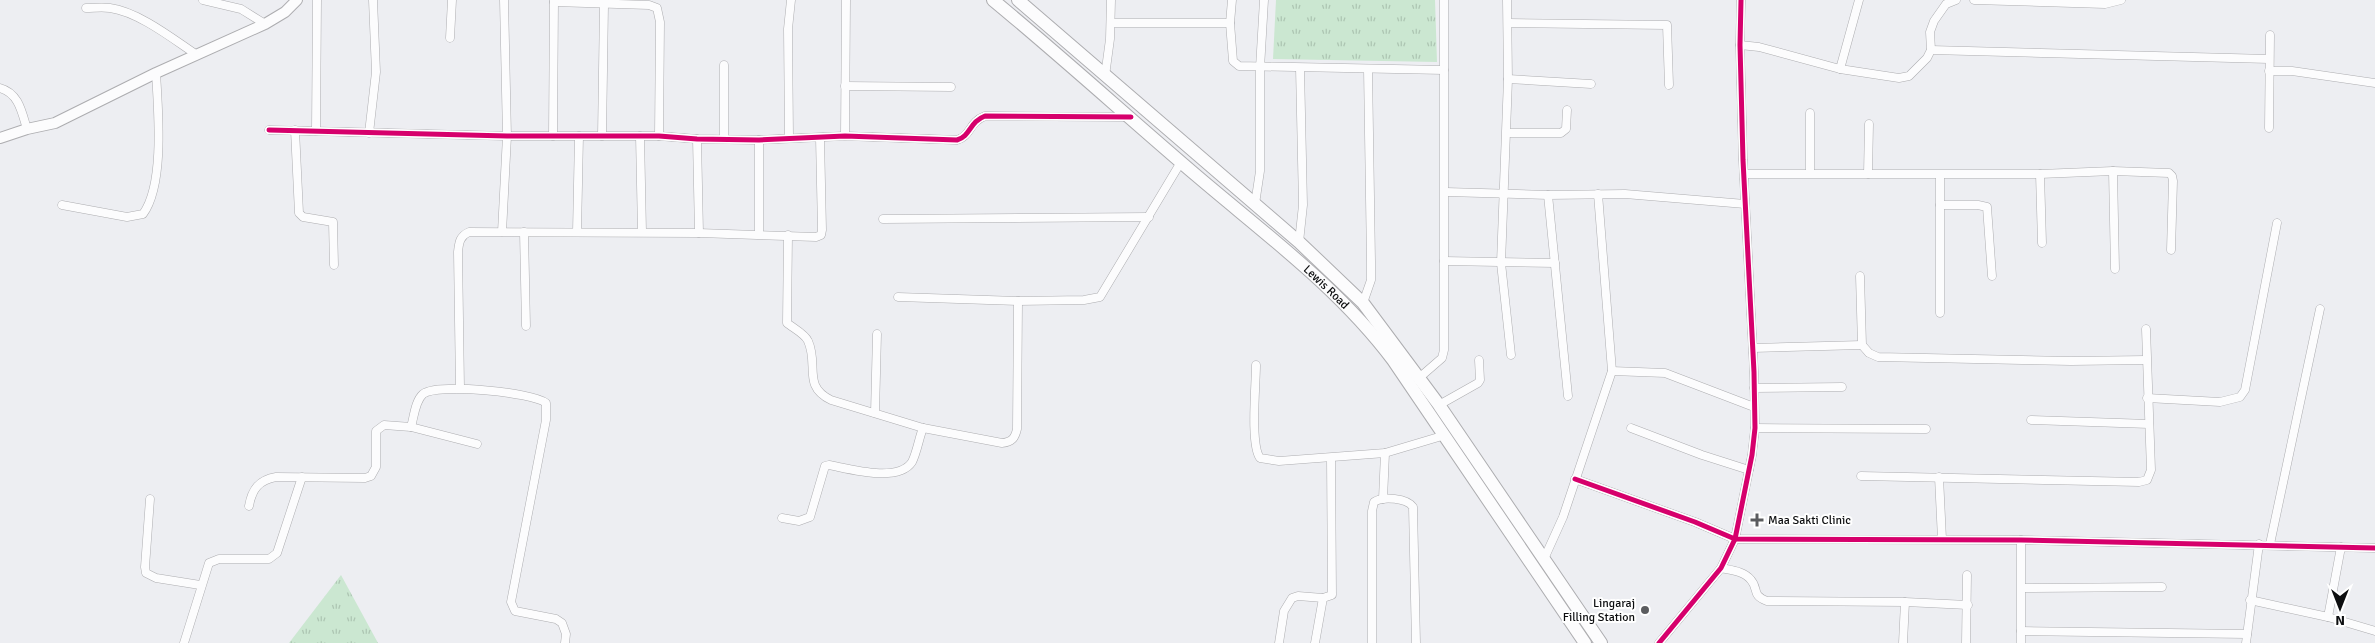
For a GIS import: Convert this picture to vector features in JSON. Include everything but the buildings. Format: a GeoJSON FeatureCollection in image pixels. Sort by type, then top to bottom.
{"type":"FeatureCollection","features":[{"type":"Feature","properties":{"kind":"main road","name":"Lewis Road"},"geometry":{"type":"LineString","coordinates":[[993,0],[1334,294],[1379,342],[1586,643]]}},
{"type":"Feature","properties":{"kind":"main road","name":"Lewis Road"},"geometry":{"type":"LineString","coordinates":[[1018,0],[1299,242],[1363,304],[1439,404],[1602,643]]}},
{"type":"Feature","properties":{"kind":"main road"},"geometry":{"type":"LineString","coordinates":[[1036,36],[1046,24]]}},
{"type":"Feature","properties":{"kind":"main road"},"geometry":{"type":"LineString","coordinates":[[1570,621],[1581,613]]}},
{"type":"Feature","properties":{"kind":"street"},"geometry":{"type":"LineString","coordinates":[[203,0],[241,9],[265,24]]}},
{"type":"Feature","properties":{"kind":"street"},"geometry":{"type":"LineString","coordinates":[[0,138],[27,129],[55,123],[156,73],[265,24],[285,12],[297,0]]}},
{"type":"Feature","properties":{"kind":"street"},"geometry":{"type":"LineString","coordinates":[[316,131],[317,0]]}},
{"type":"Feature","properties":{"kind":"street"},"geometry":{"type":"LineString","coordinates":[[369,132],[376,72],[373,0]]}},
{"type":"Feature","properties":{"kind":"street"},"geometry":{"type":"LineString","coordinates":[[450,38],[452,0]]}},
{"type":"Feature","properties":{"kind":"street"},"geometry":{"type":"LineString","coordinates":[[502,232],[507,136],[504,0]]}},
{"type":"Feature","properties":{"kind":"street"},"geometry":{"type":"LineString","coordinates":[[789,138],[788,30],[791,0]]}},
{"type":"Feature","properties":{"kind":"street"},"geometry":{"type":"LineString","coordinates":[[845,136],[846,0]]}},
{"type":"Feature","properties":{"kind":"street"},"geometry":{"type":"LineString","coordinates":[[1105,76],[1112,0]]}},
{"type":"Feature","properties":{"kind":"street"},"geometry":{"type":"LineString","coordinates":[[1232,0],[1230,23],[1233,61],[1239,66],[1260,68],[1444,70]]}},
{"type":"Feature","properties":{"kind":"street"},"geometry":{"type":"LineString","coordinates":[[1255,204],[1260,171],[1260,68],[1264,0]]}},
{"type":"Feature","properties":{"kind":"street"},"geometry":{"type":"LineString","coordinates":[[1419,378],[1442,358],[1444,350],[1446,192],[1444,0]]}},
{"type":"Feature","properties":{"kind":"street"},"geometry":{"type":"LineString","coordinates":[[1507,0],[1507,133],[1501,263],[1511,356]]}},
{"type":"Feature","properties":{"kind":"street"},"geometry":{"type":"LineString","coordinates":[[1659,643],[1721,568],[1735,538],[1749,470],[1755,428],[1744,174],[1740,45],[1741,0]]}},
{"type":"Feature","properties":{"kind":"street"},"geometry":{"type":"LineString","coordinates":[[1840,69],[1859,0]]}},
{"type":"Feature","properties":{"kind":"street"},"geometry":{"type":"LineString","coordinates":[[1740,45],[1759,47],[1840,69],[1899,78],[1909,76],[1919,68],[1931,50],[1930,32],[1934,21],[1946,4],[1956,0]]}},
{"type":"Feature","properties":{"kind":"street"},"geometry":{"type":"LineString","coordinates":[[1974,0],[2105,4],[2121,0]]}},
{"type":"Feature","properties":{"kind":"street"},"geometry":{"type":"LineString","coordinates":[[553,136],[554,1],[604,5],[649,5],[657,8],[660,13],[659,136]]}},
{"type":"Feature","properties":{"kind":"street"},"geometry":{"type":"LineString","coordinates":[[602,136],[604,5]]}},
{"type":"Feature","properties":{"kind":"street"},"geometry":{"type":"LineString","coordinates":[[86,8],[111,8],[130,14],[166,34],[197,55]]}},
{"type":"Feature","properties":{"kind":"street"},"geometry":{"type":"LineString","coordinates":[[1111,23],[1230,23]]}},
{"type":"Feature","properties":{"kind":"street"},"geometry":{"type":"LineString","coordinates":[[1508,23],[1667,25],[1669,85]]}},
{"type":"Feature","properties":{"kind":"street"},"geometry":{"type":"LineString","coordinates":[[2269,128],[2270,35]]}},
{"type":"Feature","properties":{"kind":"street"},"geometry":{"type":"LineString","coordinates":[[1931,50],[2270,60]]}},
{"type":"Feature","properties":{"kind":"street"},"geometry":{"type":"LineString","coordinates":[[724,65],[724,139]]}},
{"type":"Feature","properties":{"kind":"street"},"geometry":{"type":"LineString","coordinates":[[1299,242],[1303,205],[1300,68]]}},
{"type":"Feature","properties":{"kind":"street"},"geometry":{"type":"LineString","coordinates":[[1363,304],[1371,280],[1372,262],[1368,69]]}},
{"type":"Feature","properties":{"kind":"street"},"geometry":{"type":"LineString","coordinates":[[2270,71],[2300,72],[2375,83]]}},
{"type":"Feature","properties":{"kind":"street"},"geometry":{"type":"LineString","coordinates":[[62,205],[128,217],[143,214],[148,208],[156,174],[159,138],[156,73]]}},
{"type":"Feature","properties":{"kind":"street"},"geometry":{"type":"LineString","coordinates":[[1508,79],[1591,84]]}},
{"type":"Feature","properties":{"kind":"street"},"geometry":{"type":"LineString","coordinates":[[845,86],[951,87]]}},
{"type":"Feature","properties":{"kind":"street"},"geometry":{"type":"LineString","coordinates":[[0,88],[16,98],[27,129]]}},
{"type":"Feature","properties":{"kind":"street"},"geometry":{"type":"LineString","coordinates":[[1507,133],[1561,133],[1566,129],[1567,110]]}},
{"type":"Feature","properties":{"kind":"street"},"geometry":{"type":"LineString","coordinates":[[1810,113],[1810,173]]}},
{"type":"Feature","properties":{"kind":"street"},"geometry":{"type":"LineString","coordinates":[[269,130],[507,136],[659,136],[759,140],[845,136],[957,140],[967,134],[972,123],[985,116],[1131,117]]}},
{"type":"Feature","properties":{"kind":"street"},"geometry":{"type":"LineString","coordinates":[[1868,174],[1869,124]]}},
{"type":"Feature","properties":{"kind":"street"},"geometry":{"type":"LineString","coordinates":[[294,130],[299,212],[303,217],[333,222],[334,265]]}},
{"type":"Feature","properties":{"kind":"street"},"geometry":{"type":"LineString","coordinates":[[578,232],[579,136]]}},
{"type":"Feature","properties":{"kind":"street"},"geometry":{"type":"LineString","coordinates":[[640,136],[642,232]]}},
{"type":"Feature","properties":{"kind":"street"},"geometry":{"type":"LineString","coordinates":[[460,388],[459,241],[463,235],[469,232],[642,232],[816,237],[821,235],[820,138]]}},
{"type":"Feature","properties":{"kind":"street"},"geometry":{"type":"LineString","coordinates":[[697,139],[699,233]]}},
{"type":"Feature","properties":{"kind":"street"},"geometry":{"type":"LineString","coordinates":[[759,140],[759,234]]}},
{"type":"Feature","properties":{"kind":"street"},"geometry":{"type":"LineString","coordinates":[[898,297],[1018,301],[1084,300],[1100,297],[1181,162]]}},
{"type":"Feature","properties":{"kind":"street"},"geometry":{"type":"LineString","coordinates":[[1744,174],[1940,175],[2113,171],[2160,172],[2172,176],[2171,250]]}},
{"type":"Feature","properties":{"kind":"street"},"geometry":{"type":"LineString","coordinates":[[2113,171],[2115,269]]}},
{"type":"Feature","properties":{"kind":"street"},"geometry":{"type":"LineString","coordinates":[[2040,174],[2042,243]]}},
{"type":"Feature","properties":{"kind":"street"},"geometry":{"type":"LineString","coordinates":[[1940,175],[1940,313]]}},
{"type":"Feature","properties":{"kind":"street"},"geometry":{"type":"LineString","coordinates":[[1446,192],[1664,196],[1745,204]]}},
{"type":"Feature","properties":{"kind":"street"},"geometry":{"type":"LineString","coordinates":[[1544,559],[1563,517],[1612,371],[1598,194]]}},
{"type":"Feature","properties":{"kind":"street"},"geometry":{"type":"LineString","coordinates":[[1548,195],[1568,396]]}},
{"type":"Feature","properties":{"kind":"street"},"geometry":{"type":"LineString","coordinates":[[1940,205],[1978,205],[1987,207],[1992,276]]}},
{"type":"Feature","properties":{"kind":"street"},"geometry":{"type":"LineString","coordinates":[[883,219],[1149,217]]}},
{"type":"Feature","properties":{"kind":"street"},"geometry":{"type":"LineString","coordinates":[[2147,398],[2220,402],[2240,397],[2244,390],[2255,344],[2278,223]]}},
{"type":"Feature","properties":{"kind":"street"},"geometry":{"type":"LineString","coordinates":[[524,232],[526,326]]}},
{"type":"Feature","properties":{"kind":"street"},"geometry":{"type":"LineString","coordinates":[[788,235],[788,323],[808,340],[815,389],[821,395],[831,400],[922,428],[1002,443],[1012,440],[1018,429],[1018,301]]}},
{"type":"Feature","properties":{"kind":"street"},"geometry":{"type":"LineString","coordinates":[[1444,261],[1555,264]]}},
{"type":"Feature","properties":{"kind":"street"},"geometry":{"type":"LineString","coordinates":[[1860,276],[1862,345],[1869,353],[1878,357],[2071,361],[2146,360]]}},
{"type":"Feature","properties":{"kind":"street"},"geometry":{"type":"LineString","coordinates":[[2270,544],[2320,309]]}},
{"type":"Feature","properties":{"kind":"street"},"geometry":{"type":"LineString","coordinates":[[1861,476],[2138,482],[2146,480],[2151,470],[2146,329]]}},
{"type":"Feature","properties":{"kind":"street"},"geometry":{"type":"LineString","coordinates":[[875,413],[877,334]]}},
{"type":"Feature","properties":{"kind":"street"},"geometry":{"type":"LineString","coordinates":[[1753,348],[1862,345]]}},
{"type":"Feature","properties":{"kind":"street"},"geometry":{"type":"LineString","coordinates":[[1439,404],[1478,383],[1480,380],[1479,360]]}},
{"type":"Feature","properties":{"kind":"street"},"geometry":{"type":"LineString","coordinates":[[1256,365],[1255,440],[1257,453],[1260,458],[1279,461],[1385,453],[1442,436]]}},
{"type":"Feature","properties":{"kind":"street"},"geometry":{"type":"LineString","coordinates":[[1612,371],[1665,373],[1754,407]]}},
{"type":"Feature","properties":{"kind":"street"},"geometry":{"type":"LineString","coordinates":[[1754,388],[1842,387]]}},
{"type":"Feature","properties":{"kind":"street"},"geometry":{"type":"LineString","coordinates":[[412,426],[416,406],[424,393],[429,391],[460,388],[519,394],[541,399],[546,403],[546,420],[511,602],[515,611],[562,623],[565,628],[565,643]]}},
{"type":"Feature","properties":{"kind":"street"},"geometry":{"type":"LineString","coordinates":[[2031,420],[2149,424]]}},
{"type":"Feature","properties":{"kind":"street"},"geometry":{"type":"LineString","coordinates":[[249,506],[254,488],[260,482],[276,476],[365,478],[371,476],[376,467],[376,431],[378,427],[391,424],[412,426],[477,444]]}},
{"type":"Feature","properties":{"kind":"street"},"geometry":{"type":"LineString","coordinates":[[782,518],[799,521],[810,518],[825,466],[830,465],[891,474],[906,468],[912,462],[922,428]]}},
{"type":"Feature","properties":{"kind":"street"},"geometry":{"type":"LineString","coordinates":[[1632,428],[1702,455],[1749,470]]}},
{"type":"Feature","properties":{"kind":"street"},"geometry":{"type":"LineString","coordinates":[[1755,428],[1926,429]]}},
{"type":"Feature","properties":{"kind":"street"},"geometry":{"type":"LineString","coordinates":[[1383,499],[1385,453]]}},
{"type":"Feature","properties":{"kind":"street"},"geometry":{"type":"LineString","coordinates":[[1279,643],[1284,611],[1292,598],[1298,596],[1323,598],[1332,595],[1330,458]]}},
{"type":"Feature","properties":{"kind":"street"},"geometry":{"type":"LineString","coordinates":[[184,643],[200,585],[209,563],[213,560],[269,559],[273,557],[277,553],[302,477]]}},
{"type":"Feature","properties":{"kind":"street"},"geometry":{"type":"LineString","coordinates":[[1940,478],[1942,540]]}},
{"type":"Feature","properties":{"kind":"street"},"geometry":{"type":"LineString","coordinates":[[1575,480],[1696,522],[1735,538],[2021,540],[2270,544],[2375,548]]}},
{"type":"Feature","properties":{"kind":"street"},"geometry":{"type":"LineString","coordinates":[[150,499],[144,566],[146,573],[156,578],[200,585]]}},
{"type":"Feature","properties":{"kind":"street"},"geometry":{"type":"LineString","coordinates":[[1372,643],[1372,511],[1374,502],[1383,499],[1404,501],[1410,503],[1413,507],[1416,643]]}},
{"type":"Feature","properties":{"kind":"street"},"geometry":{"type":"LineString","coordinates":[[2021,540],[2021,643]]}},
{"type":"Feature","properties":{"kind":"street"},"geometry":{"type":"LineString","coordinates":[[2246,643],[2250,600],[2259,544]]}},
{"type":"Feature","properties":{"kind":"street"},"geometry":{"type":"LineString","coordinates":[[2328,617],[2341,547]]}},
{"type":"Feature","properties":{"kind":"street"},"geometry":{"type":"LineString","coordinates":[[1721,568],[1744,574],[1750,578],[1756,594],[1767,602],[1905,602],[1968,605]]}},
{"type":"Feature","properties":{"kind":"street"},"geometry":{"type":"LineString","coordinates":[[1966,643],[1968,575]]}},
{"type":"Feature","properties":{"kind":"street"},"geometry":{"type":"LineString","coordinates":[[2022,588],[2162,587]]}},
{"type":"Feature","properties":{"kind":"street"},"geometry":{"type":"LineString","coordinates":[[1315,643],[1323,598]]}},
{"type":"Feature","properties":{"kind":"street"},"geometry":{"type":"LineString","coordinates":[[2250,600],[2328,617],[2375,631]]}},
{"type":"Feature","properties":{"kind":"street"},"geometry":{"type":"LineString","coordinates":[[1903,643],[1905,602]]}},
{"type":"Feature","properties":{"kind":"street"},"geometry":{"type":"LineString","coordinates":[[2021,630],[2247,634]]}},
{"type":"Feature","properties":{"kind":"green space"},"geometry":{"type":"Polygon","coordinates":[[[1276,0],[1435,0],[1437,62],[1273,59],[1276,0]]]}},
{"type":"Feature","properties":{"kind":"green space"},"geometry":{"type":"Polygon","coordinates":[[[341,575],[378,643],[289,643],[341,575]]]}},
{"type":"Feature","properties":{"kind":"cycle path"},"geometry":{"type":"LineString","coordinates":[[1659,643],[1721,568],[1735,539],[1752,455],[1755,428],[1754,372],[1743,160],[1740,45],[1741,0]]}},
{"type":"Feature","properties":{"kind":"cycle path"},"geometry":{"type":"LineString","coordinates":[[269,130],[507,136],[659,136],[759,140],[845,136],[957,140],[962,138],[976,122],[985,116],[1131,117]]}},
{"type":"Feature","properties":{"kind":"cycle path"},"geometry":{"type":"LineString","coordinates":[[1575,479],[1695,522],[1735,539],[2021,540],[2375,548]]}},
{"type":"Feature","properties":{"kind":"place","name":"Maa Sakti Clinic"},"geometry":{"type":"Point","coordinates":[1757,520]}},
{"type":"Feature","properties":{"kind":"place","name":"Lingaraj Filling Station"},"geometry":{"type":"Point","coordinates":[1645,610]}}]}
